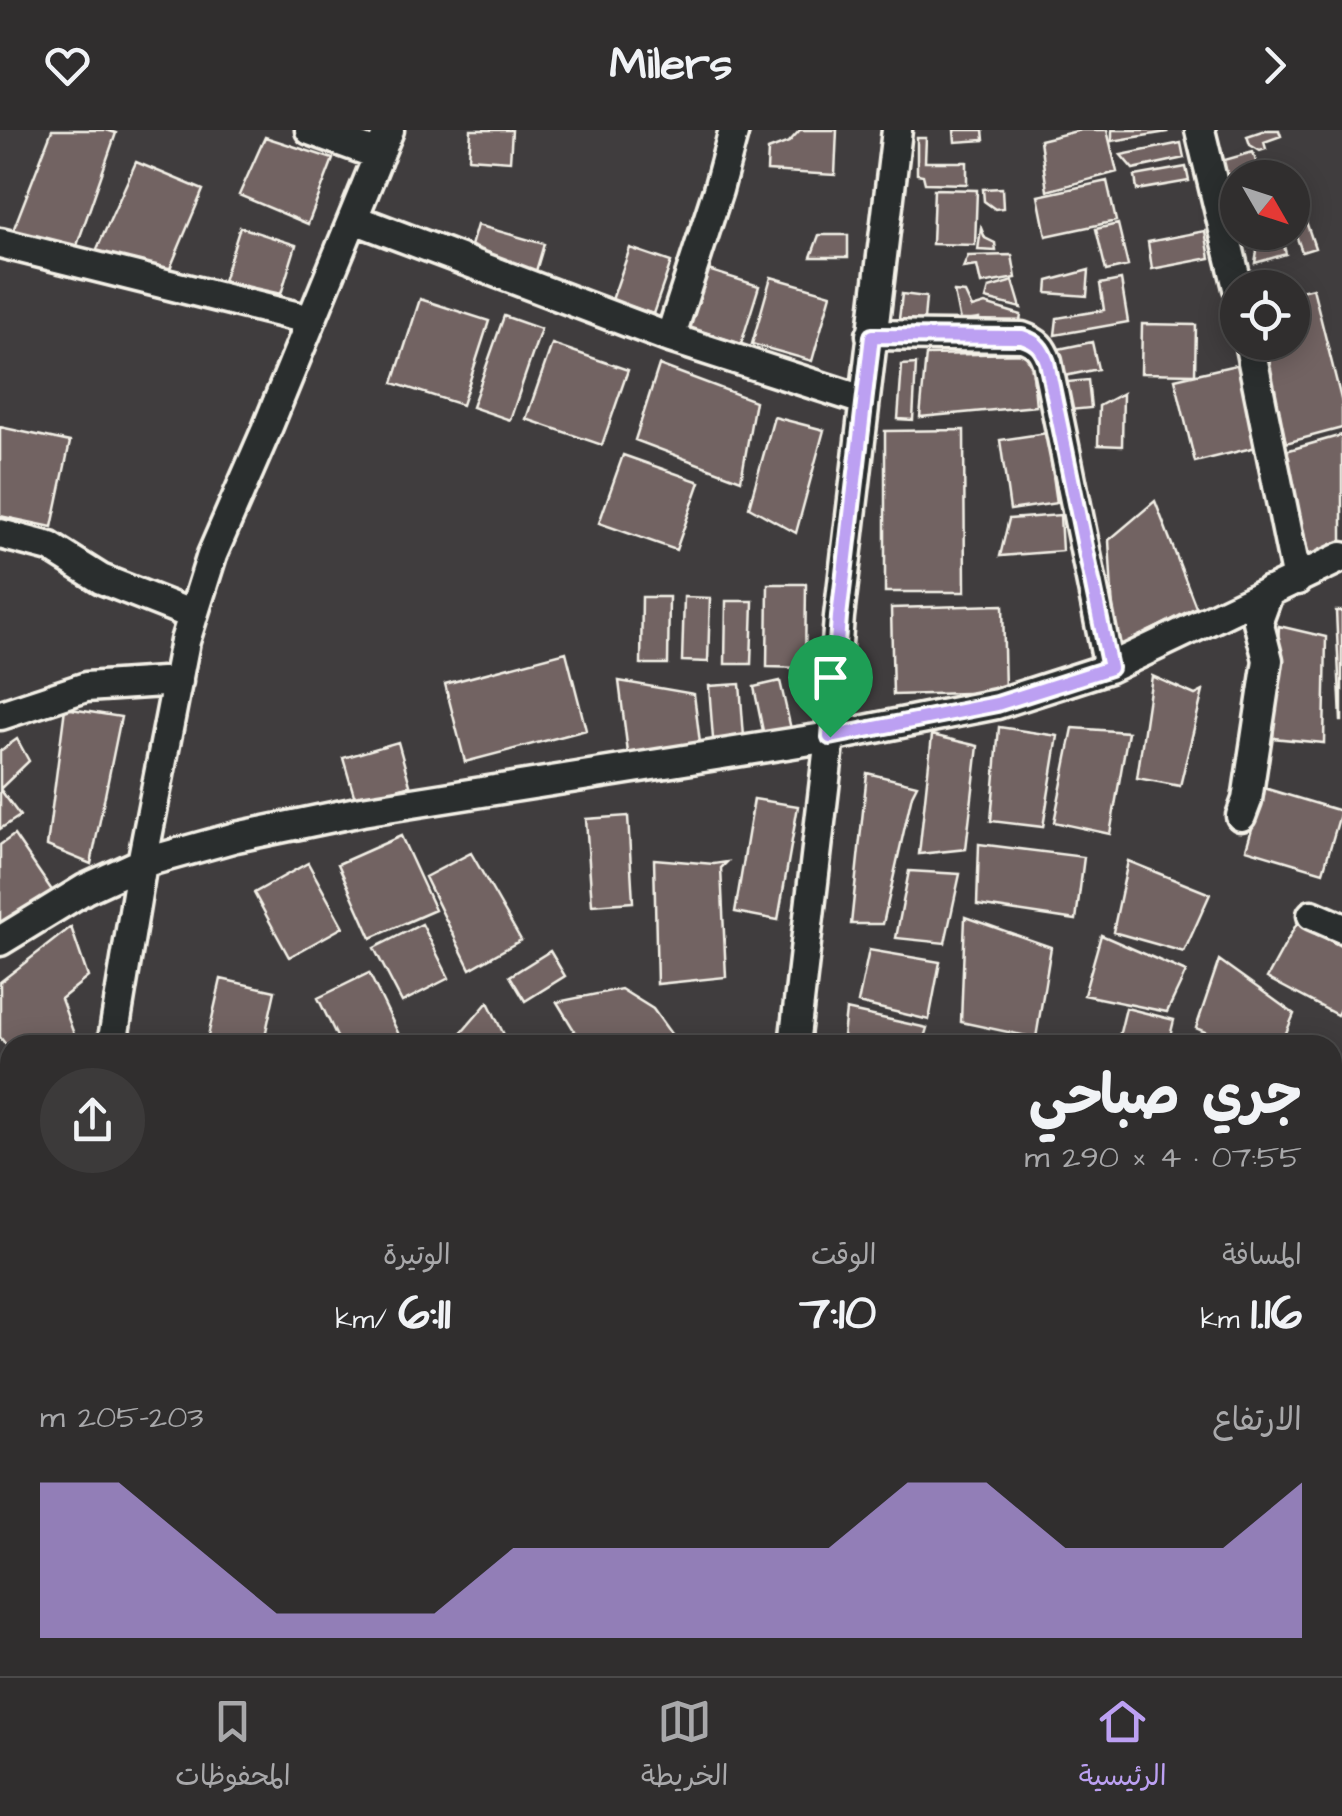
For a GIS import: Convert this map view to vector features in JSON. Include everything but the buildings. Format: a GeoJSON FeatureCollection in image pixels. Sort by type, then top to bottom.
{"type":"FeatureCollection","features":[{"type":"Feature","properties":{"kind":"street"},"geometry":{"type":"LineString","coordinates":[[114,1035],[142,862],[193,614],[212,555],[384,142],[310,130]]}},
{"type":"Feature","properties":{"kind":"street"},"geometry":{"type":"LineString","coordinates":[[670,338],[734,130]]}},
{"type":"Feature","properties":{"kind":"street"},"geometry":{"type":"LineString","coordinates":[[795,1035],[830,737],[839,617],[897,130]]}},
{"type":"Feature","properties":{"kind":"street"},"geometry":{"type":"LineString","coordinates":[[1200,130],[1234,270]]}},
{"type":"Feature","properties":{"kind":"street"},"geometry":{"type":"LineString","coordinates":[[354,218],[670,338],[864,400]]}},
{"type":"Feature","properties":{"kind":"street"},"geometry":{"type":"LineString","coordinates":[[0,244],[311,320]]}},
{"type":"Feature","properties":{"kind":"street"},"geometry":{"type":"LineString","coordinates":[[872,336],[1022,337],[1042,349],[1110,668]]}},
{"type":"Feature","properties":{"kind":"street"},"geometry":{"type":"LineString","coordinates":[[1253,360],[1297,580]]}},
{"type":"Feature","properties":{"kind":"street"},"geometry":{"type":"LineString","coordinates":[[0,534],[50,547],[102,579],[193,614]]}},
{"type":"Feature","properties":{"kind":"street"},"geometry":{"type":"LineString","coordinates":[[0,941],[85,888],[142,862],[236,837],[362,811],[830,737],[997,704],[1110,668],[1342,558]]}},
{"type":"Feature","properties":{"kind":"street"},"geometry":{"type":"LineString","coordinates":[[1241,816],[1265,691],[1268,660],[1258,620],[1269,591]]}},
{"type":"Feature","properties":{"kind":"street"},"geometry":{"type":"LineString","coordinates":[[1,715],[86,687],[178,681]]}},
{"type":"Feature","properties":{"kind":"street"},"geometry":{"type":"LineString","coordinates":[[1312,915],[1342,928]]}},
{"type":"Feature","properties":{"kind":"route"},"geometry":{"type":"LineString","coordinates":[[872,336],[1022,337],[1034,341],[1047,362],[1110,668],[997,704],[830,737],[839,617],[872,336]]}}]}
